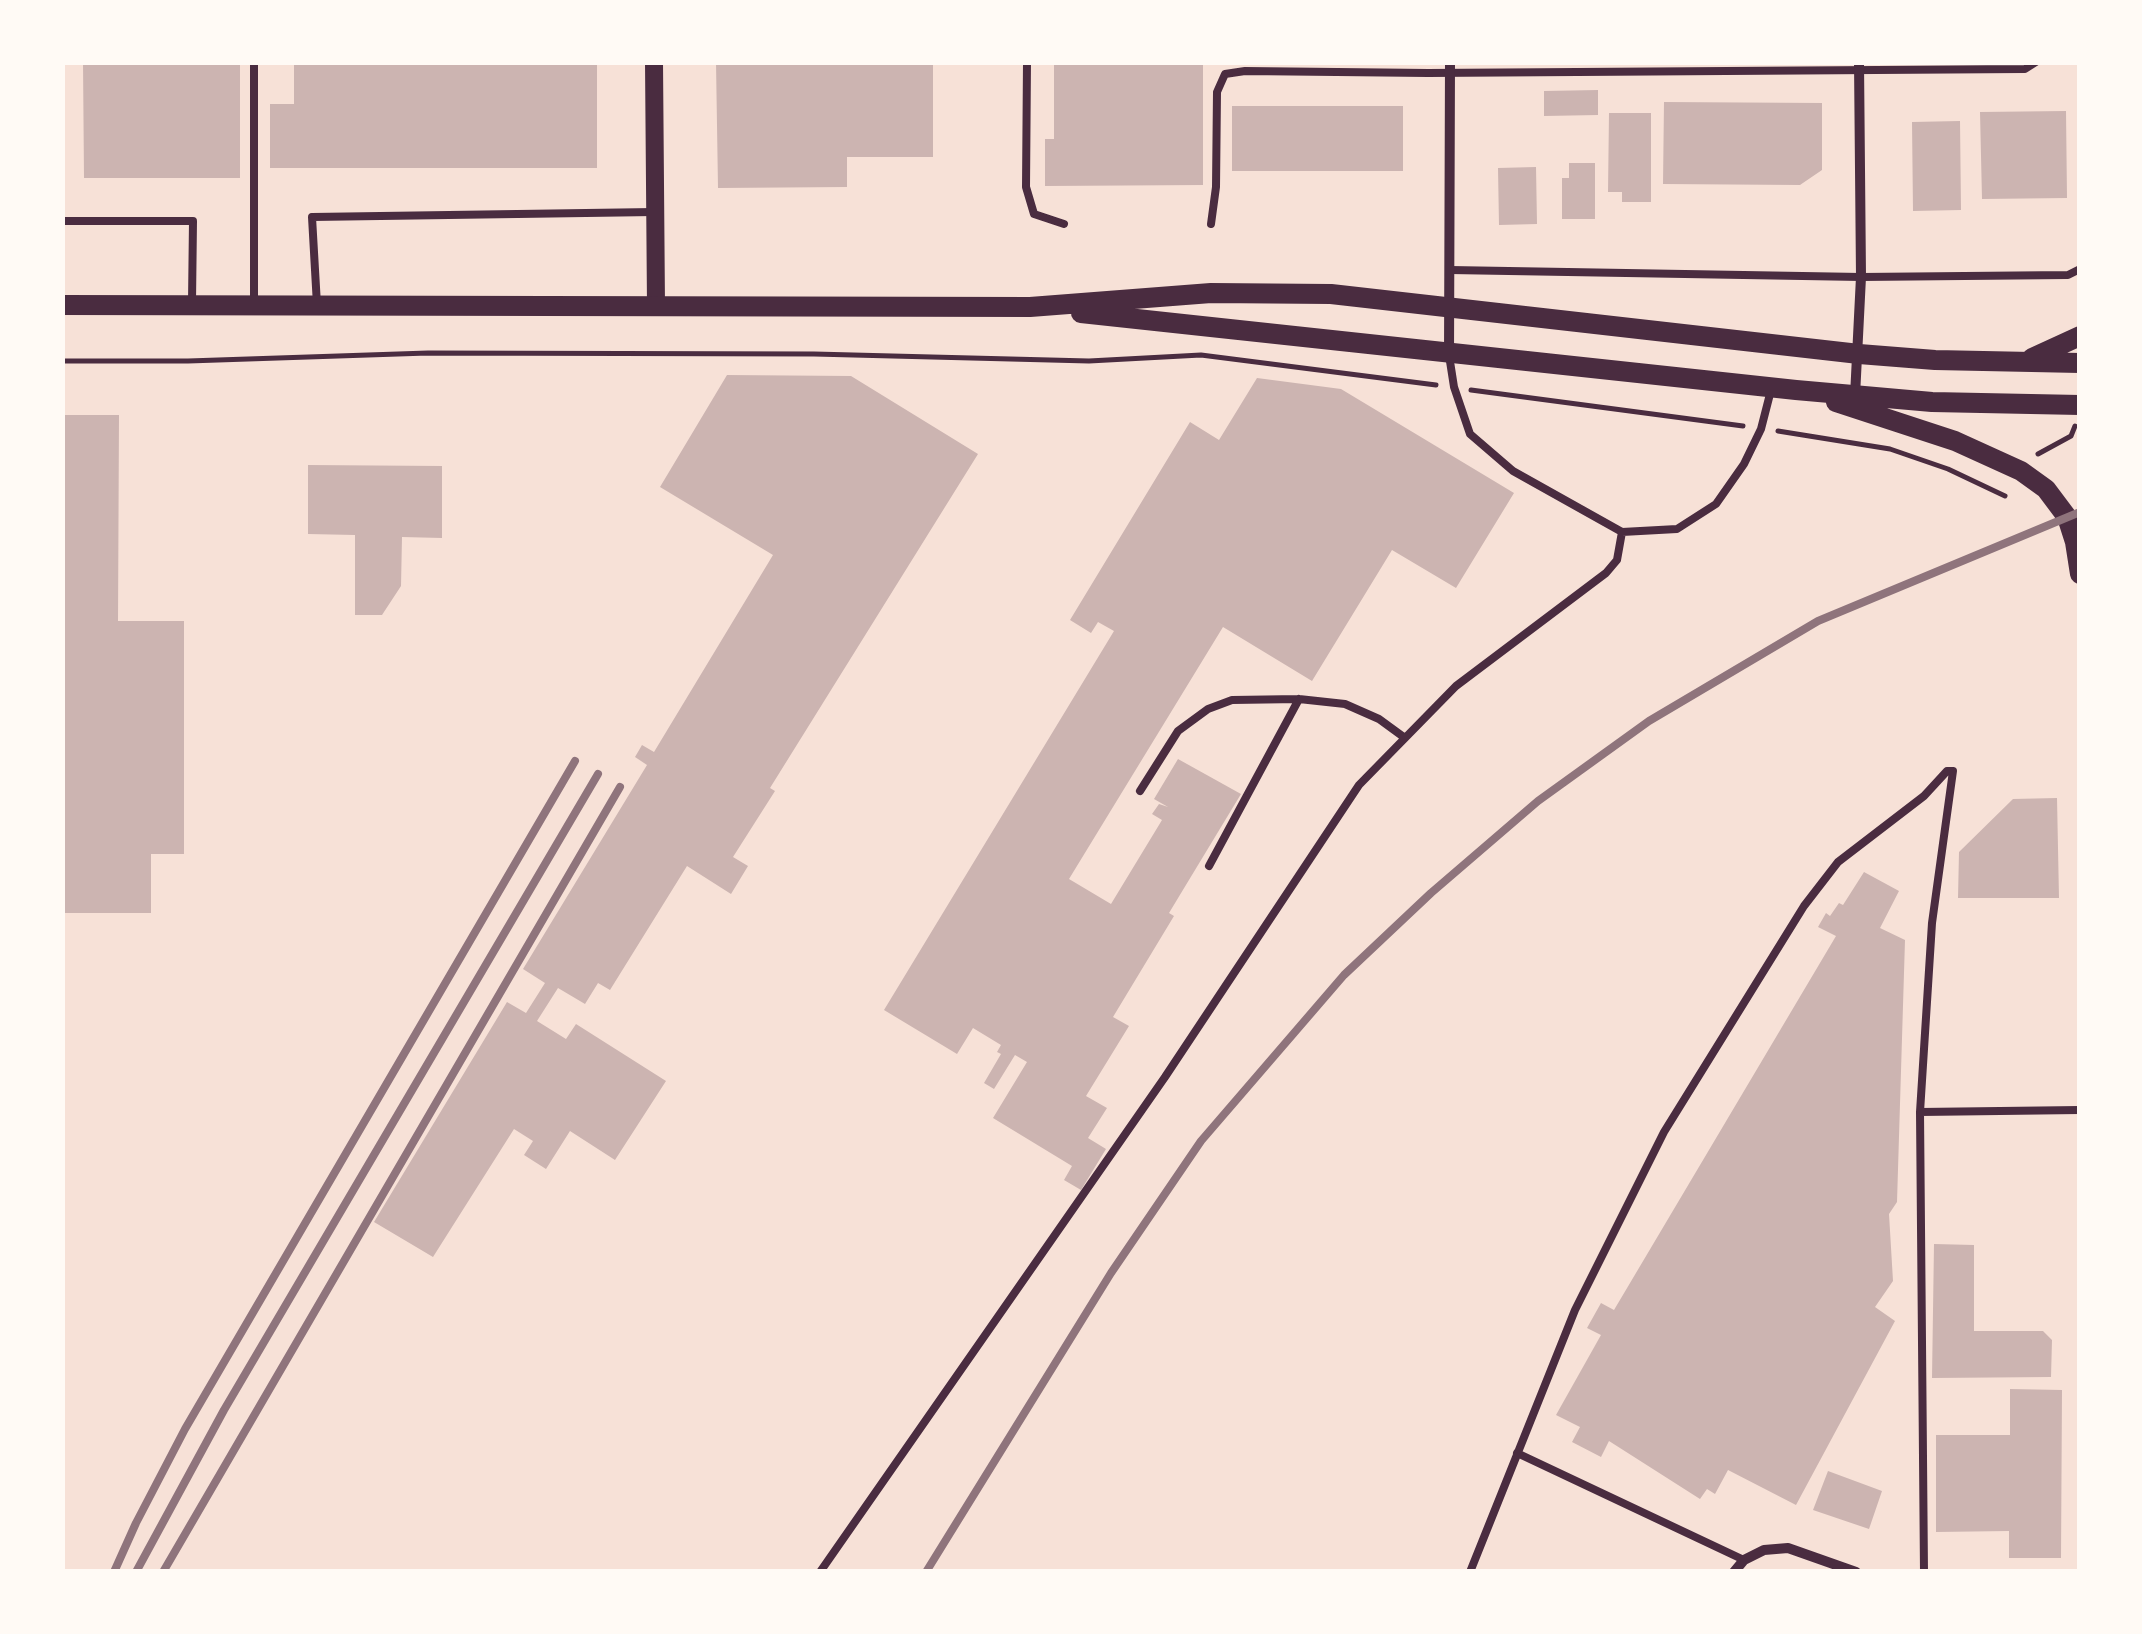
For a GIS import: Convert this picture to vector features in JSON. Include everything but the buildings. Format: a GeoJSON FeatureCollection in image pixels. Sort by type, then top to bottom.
{"type":"FeatureCollection","features":[{"type":"Feature","properties":{"kind":"main road"},"geometry":{"type":"LineString","coordinates":[[62,306],[1030,307],[1211,293],[1331,294],[1858,354],[2080,363]]}},
{"type":"Feature","properties":{"kind":"main road"},"geometry":{"type":"LineString","coordinates":[[1030,307],[1856,396],[2080,405]]}},
{"type":"Feature","properties":{"kind":"main road"},"geometry":{"type":"LineString","coordinates":[[2020,362],[2080,336]]}},
{"type":"Feature","properties":{"kind":"main road"},"geometry":{"type":"LineString","coordinates":[[1796,390],[1936,434],[2022,471],[2046,490],[2067,516],[2076,542],[2080,574]]}},
{"type":"Feature","properties":{"kind":"street"},"geometry":{"type":"LineString","coordinates":[[654,62],[656,306]]}},
{"type":"Feature","properties":{"kind":"street"},"geometry":{"type":"LineString","coordinates":[[1856,396],[1862,278],[1859,65]]}},
{"type":"Feature","properties":{"kind":"street"},"geometry":{"type":"LineString","coordinates":[[1449,355],[1450,68]]}},
{"type":"Feature","properties":{"kind":"street"},"geometry":{"type":"LineString","coordinates":[[1734,1572],[1744,1560],[1764,1550],[1788,1548],[1856,1572]]}},
{"type":"Feature","properties":{"kind":"lane"},"geometry":{"type":"LineString","coordinates":[[254,62],[254,306]]}},
{"type":"Feature","properties":{"kind":"lane"},"geometry":{"type":"LineString","coordinates":[[1027,62],[1026,187],[1034,214],[1064,224]]}},
{"type":"Feature","properties":{"kind":"lane"},"geometry":{"type":"LineString","coordinates":[[1211,224],[1216,187],[1218,92],[1226,74],[1225,62]]}},
{"type":"Feature","properties":{"kind":"lane"},"geometry":{"type":"LineString","coordinates":[[1226,74],[1245,67],[1859,65],[2025,69],[2036,62]]}},
{"type":"Feature","properties":{"kind":"lane"},"geometry":{"type":"LineString","coordinates":[[316,306],[312,217],[656,212]]}},
{"type":"Feature","properties":{"kind":"lane"},"geometry":{"type":"LineString","coordinates":[[62,221],[193,222],[192,305]]}},
{"type":"Feature","properties":{"kind":"lane"},"geometry":{"type":"LineString","coordinates":[[1450,270],[1862,278],[2068,275],[2080,268]]}},
{"type":"Feature","properties":{"kind":"lane"},"geometry":{"type":"LineString","coordinates":[[1449,355],[1454,387],[1470,434],[1478,444],[1513,471],[1622,532],[1677,529],[1706,513],[1724,495],[1761,429],[1771,388]]}},
{"type":"Feature","properties":{"kind":"lane"},"geometry":{"type":"LineString","coordinates":[[820,1572],[1165,1077],[1359,785],[1456,686],[1612,567],[1622,532]]}},
{"type":"Feature","properties":{"kind":"lane"},"geometry":{"type":"LineString","coordinates":[[1140,790],[1178,731],[1208,709],[1232,700],[1299,699],[1345,704],[1379,719],[1405,738]]}},
{"type":"Feature","properties":{"kind":"lane"},"geometry":{"type":"LineString","coordinates":[[1209,866],[1299,699]]}},
{"type":"Feature","properties":{"kind":"lane"},"geometry":{"type":"LineString","coordinates":[[1470,1572],[1575,1310],[1664,1132],[1804,906],[1838,862],[1924,796],[1947,770],[1953,770],[1932,923],[1920,1112],[1924,1572]]}},
{"type":"Feature","properties":{"kind":"lane"},"geometry":{"type":"LineString","coordinates":[[1920,1112],[2080,1110]]}},
{"type":"Feature","properties":{"kind":"lane"},"geometry":{"type":"LineString","coordinates":[[1517,1453],[1744,1560]]}},
{"type":"Feature","properties":{"kind":"path"},"geometry":{"type":"LineString","coordinates":[[62,360],[428,353],[814,354],[1089,360],[1201,355],[1890,449],[1948,469],[2005,496]]}},
{"type":"Feature","properties":{"kind":"path"},"geometry":{"type":"LineString","coordinates":[[2031,458],[2071,436]]}},
{"type":"Feature","properties":{"kind":"railway"},"geometry":{"type":"LineString","coordinates":[[926,1572],[1111,1273],[1201,1141],[1344,975],[1431,893],[1538,801],[1649,721],[1818,621],[2080,512]]}},
{"type":"Feature","properties":{"kind":"railway"},"geometry":{"type":"LineString","coordinates":[[114,1572],[185,1429],[575,761]]}},
{"type":"Feature","properties":{"kind":"railway"},"geometry":{"type":"LineString","coordinates":[[136,1572],[224,1410],[598,774]]}},
{"type":"Feature","properties":{"kind":"railway"},"geometry":{"type":"LineString","coordinates":[[163,1572],[620,787]]}}]}
